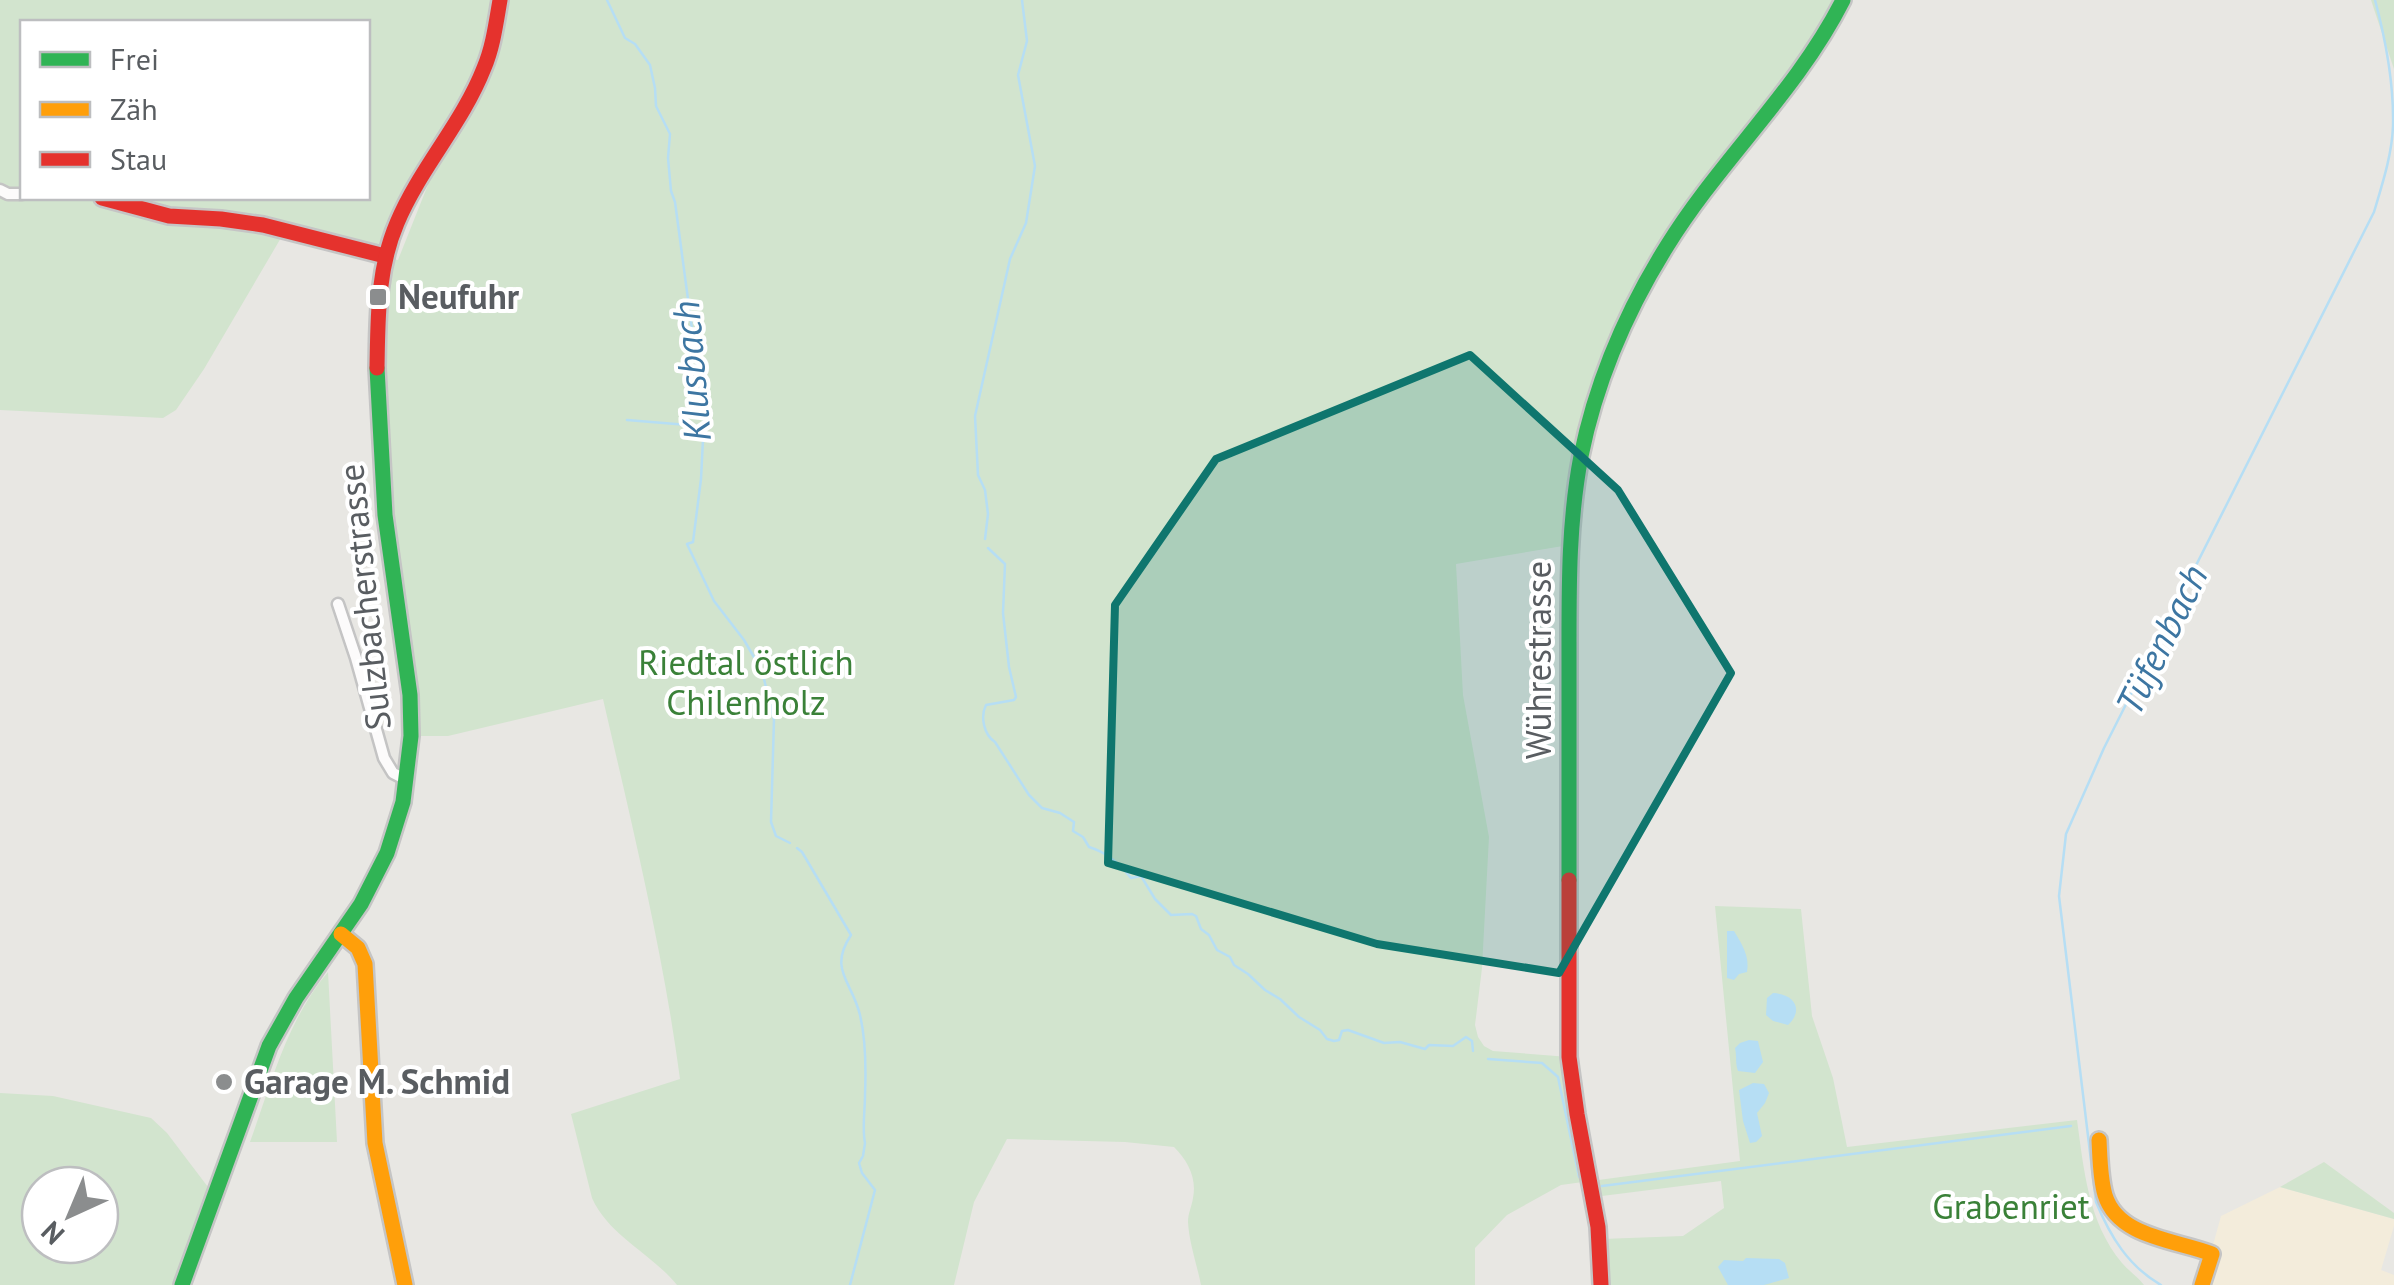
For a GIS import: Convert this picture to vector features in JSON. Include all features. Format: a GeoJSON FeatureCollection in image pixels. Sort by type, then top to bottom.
{"type":"FeatureCollection","features":[{"type":"Feature","properties":{"kind":"street","name":"Sulzbacherstrasse"},"geometry":{"type":"LineString","coordinates":[[182,1285],[269,1046],[296,998],[361,904],[396,828],[407,780],[410,695],[386,529],[380,444],[378,297],[386,256],[408,198],[485,67],[500,0]]}},
{"type":"Feature","properties":{"kind":"street","name":"Wührestrasse"},"geometry":{"type":"LineString","coordinates":[[1601,1285],[1602,1239],[1573,1098],[1569,1057],[1569,545],[1578,476],[1588,426],[1606,371],[1651,270],[1670,237],[1786,91],[1829,30],[1843,0]]}},
{"type":"Feature","properties":{"kind":"street"},"geometry":{"type":"LineString","coordinates":[[109,200],[169,216],[263,226],[386,256]]}},
{"type":"Feature","properties":{"kind":"street"},"geometry":{"type":"LineString","coordinates":[[338,604],[384,758],[393,773],[407,780]]}},
{"type":"Feature","properties":{"kind":"street"},"geometry":{"type":"LineString","coordinates":[[341,934],[358,948],[365,964],[375,1142],[404,1285]]}},
{"type":"Feature","properties":{"kind":"street"},"geometry":{"type":"LineString","coordinates":[[2100,1140],[2101,1171],[2115,1216],[2135,1228],[2212,1254],[2202,1285]]}},
{"type":"Feature","properties":{"kind":"highlighted area"},"geometry":{"type":"Polygon","coordinates":[[[1470,355],[1618,490],[1731,673],[1559,973],[1377,944],[1108,863],[1115,605],[1216,459],[1470,355]]]}},
{"type":"Feature","properties":{"kind":"shaded area"},"geometry":{"type":"Polygon","coordinates":[[[2280,1187],[2394,1219],[2381,1270],[2394,1275],[2394,1285],[2202,1285],[2221,1216],[2280,1187]]]}},
{"type":"Feature","properties":{"kind":"green space"},"geometry":{"type":"Polygon","coordinates":[[[0,0],[1843,0],[1829,31],[1671,237],[1606,371],[1569,545],[1456,564],[1463,695],[1489,837],[1475,1025],[1484,1046],[1493,1051],[1569,1057],[1591,1181],[1740,1161],[1715,906],[1801,909],[1812,1016],[1833,1078],[1847,1147],[2077,1120],[2095,1213],[2111,1247],[2144,1285],[1601,1285],[1602,1239],[1683,1236],[1724,1208],[1721,1181],[1594,1197],[1590,1181],[1561,1185],[1507,1215],[1475,1248],[1475,1285],[1201,1285],[1188,1222],[1194,1191],[1192,1177],[1174,1147],[1007,1139],[974,1202],[954,1285],[677,1285],[599,1211],[592,1198],[571,1114],[680,1079],[656,936],[603,699],[448,736],[411,736],[380,444],[385,256],[285,231],[204,369],[176,410],[163,418],[0,410],[0,0]],[[445,142],[386,257],[398,260],[445,142]]]}},
{"type":"Feature","properties":{"kind":"green space"},"geometry":{"type":"Polygon","coordinates":[[[2371,0],[2394,0],[2394,69],[2371,0]]]}},
{"type":"Feature","properties":{"kind":"green space"},"geometry":{"type":"Polygon","coordinates":[[[328,972],[337,1142],[250,1142],[291,1032],[328,972]]]}},
{"type":"Feature","properties":{"kind":"green space"},"geometry":{"type":"Polygon","coordinates":[[[0,1093],[53,1096],[151,1118],[167,1133],[214,1195],[189,1285],[0,1285],[0,1093]]]}},
{"type":"Feature","properties":{"kind":"green space"},"geometry":{"type":"Polygon","coordinates":[[[2324,1162],[2394,1213],[2394,1219],[2280,1187],[2324,1162]]]}},
{"type":"Feature","properties":{"kind":"water"},"geometry":{"type":"Polygon","coordinates":[[[1727,931],[1734,931],[1747,961],[1747,972],[1734,980],[1727,978],[1727,931]]]}},
{"type":"Feature","properties":{"kind":"water"},"geometry":{"type":"Polygon","coordinates":[[[1773,993],[1794,1003],[1796,1013],[1788,1025],[1766,1015],[1767,998],[1773,993]]]}},
{"type":"Feature","properties":{"kind":"water"},"geometry":{"type":"Polygon","coordinates":[[[1749,1040],[1758,1041],[1763,1062],[1755,1073],[1738,1071],[1735,1048],[1749,1040]]]}},
{"type":"Feature","properties":{"kind":"water"},"geometry":{"type":"Polygon","coordinates":[[[1753,1083],[1764,1084],[1769,1093],[1757,1113],[1762,1136],[1750,1143],[1739,1090],[1753,1083]]]}},
{"type":"Feature","properties":{"kind":"water"},"geometry":{"type":"Polygon","coordinates":[[[1779,1259],[1785,1263],[1789,1278],[1764,1285],[1728,1285],[1718,1267],[1724,1260],[1779,1259]]]}},
{"type":"Feature","properties":{"kind":"waterway","name":"Klusbach"},"geometry":{"type":"LineString","coordinates":[[607,0],[625,38],[635,44],[650,65],[656,106],[670,134],[671,191],[704,419],[693,542],[687,544],[714,601],[762,671],[774,720],[771,822],[776,836],[790,843]]}},
{"type":"Feature","properties":{"kind":"waterway"},"geometry":{"type":"LineString","coordinates":[[985,539],[988,514],[985,490],[978,475],[975,416],[1010,259],[1026,223],[1035,166],[1018,75],[1027,41],[1022,0]]}},
{"type":"Feature","properties":{"kind":"waterway","name":"Tüfenbach"},"geometry":{"type":"LineString","coordinates":[[2161,1285],[2121,1249],[2096,1202],[2059,896],[2066,834],[2104,748],[2374,212],[2389,159],[2393,126],[2388,62],[2375,0]]}},
{"type":"Feature","properties":{"kind":"waterway"},"geometry":{"type":"LineString","coordinates":[[627,420],[700,426]]}},
{"type":"Feature","properties":{"kind":"waterway"},"geometry":{"type":"LineString","coordinates":[[988,548],[1005,564],[1003,613],[1016,697],[986,705],[984,725],[1029,795],[1042,808],[1074,822],[1073,831],[1089,847],[1112,859],[1131,878],[1141,876],[1171,915],[1196,916],[1217,950],[1327,1039],[1339,1040],[1342,1031],[1348,1030],[1384,1043],[1400,1042],[1425,1049],[1429,1045],[1453,1046],[1466,1037],[1472,1041],[1473,1051]]}},
{"type":"Feature","properties":{"kind":"waterway","name":"Klusbach"},"geometry":{"type":"LineString","coordinates":[[797,848],[851,935],[844,947],[842,967],[860,1015],[863,1035],[865,1143],[859,1163],[875,1190],[850,1285]]}},
{"type":"Feature","properties":{"kind":"waterway"},"geometry":{"type":"LineString","coordinates":[[1488,1059],[1542,1063],[1558,1077],[1579,1177]]}},
{"type":"Feature","properties":{"kind":"waterway"},"geometry":{"type":"LineString","coordinates":[[1602,1186],[2071,1126]]}},
{"type":"Feature","properties":{"kind":"traffic: fast"},"geometry":{"type":"LineString","coordinates":[[1569,880],[1571,532],[1581,456],[1595,401],[1626,321],[1667,246],[1710,184],[1804,65],[1843,0]]}},
{"type":"Feature","properties":{"kind":"traffic: fast"},"geometry":{"type":"LineString","coordinates":[[182,1285],[269,1046],[296,998],[361,904],[387,853],[403,802],[411,736],[410,695],[385,515],[377,368]]}},
{"type":"Feature","properties":{"kind":"traffic: slow"},"geometry":{"type":"LineString","coordinates":[[341,934],[358,948],[365,964],[375,1143],[405,1285]]}},
{"type":"Feature","properties":{"kind":"traffic: slow"},"geometry":{"type":"LineString","coordinates":[[2099,1140],[2102,1182],[2112,1209],[2135,1229],[2212,1254],[2202,1285]]}},
{"type":"Feature","properties":{"kind":"traffic: jam"},"geometry":{"type":"LineString","coordinates":[[377,368],[380,295],[390,241],[417,183],[475,88],[490,52],[500,0]]}},
{"type":"Feature","properties":{"kind":"traffic: jam"},"geometry":{"type":"LineString","coordinates":[[109,200],[169,216],[263,225],[385,256]]}},
{"type":"Feature","properties":{"kind":"traffic: jam"},"geometry":{"type":"LineString","coordinates":[[1569,880],[1569,1057],[1598,1227],[1601,1285]]}},
{"type":"Feature","properties":{"kind":"place","name":"Neufuhr"},"geometry":{"type":"Point","coordinates":[378,297]}},
{"type":"Feature","properties":{"kind":"place","name":"Garage M. Schmid"},"geometry":{"type":"Point","coordinates":[224,1082]}},
{"type":"Feature","properties":{"kind":"park label","name":"Riedtal östlich Chilenholz"},"geometry":{"type":"Point","coordinates":[746,683]}},
{"type":"Feature","properties":{"kind":"park label","name":"Grabenriet"},"geometry":{"type":"Point","coordinates":[2011,1207]}}]}
